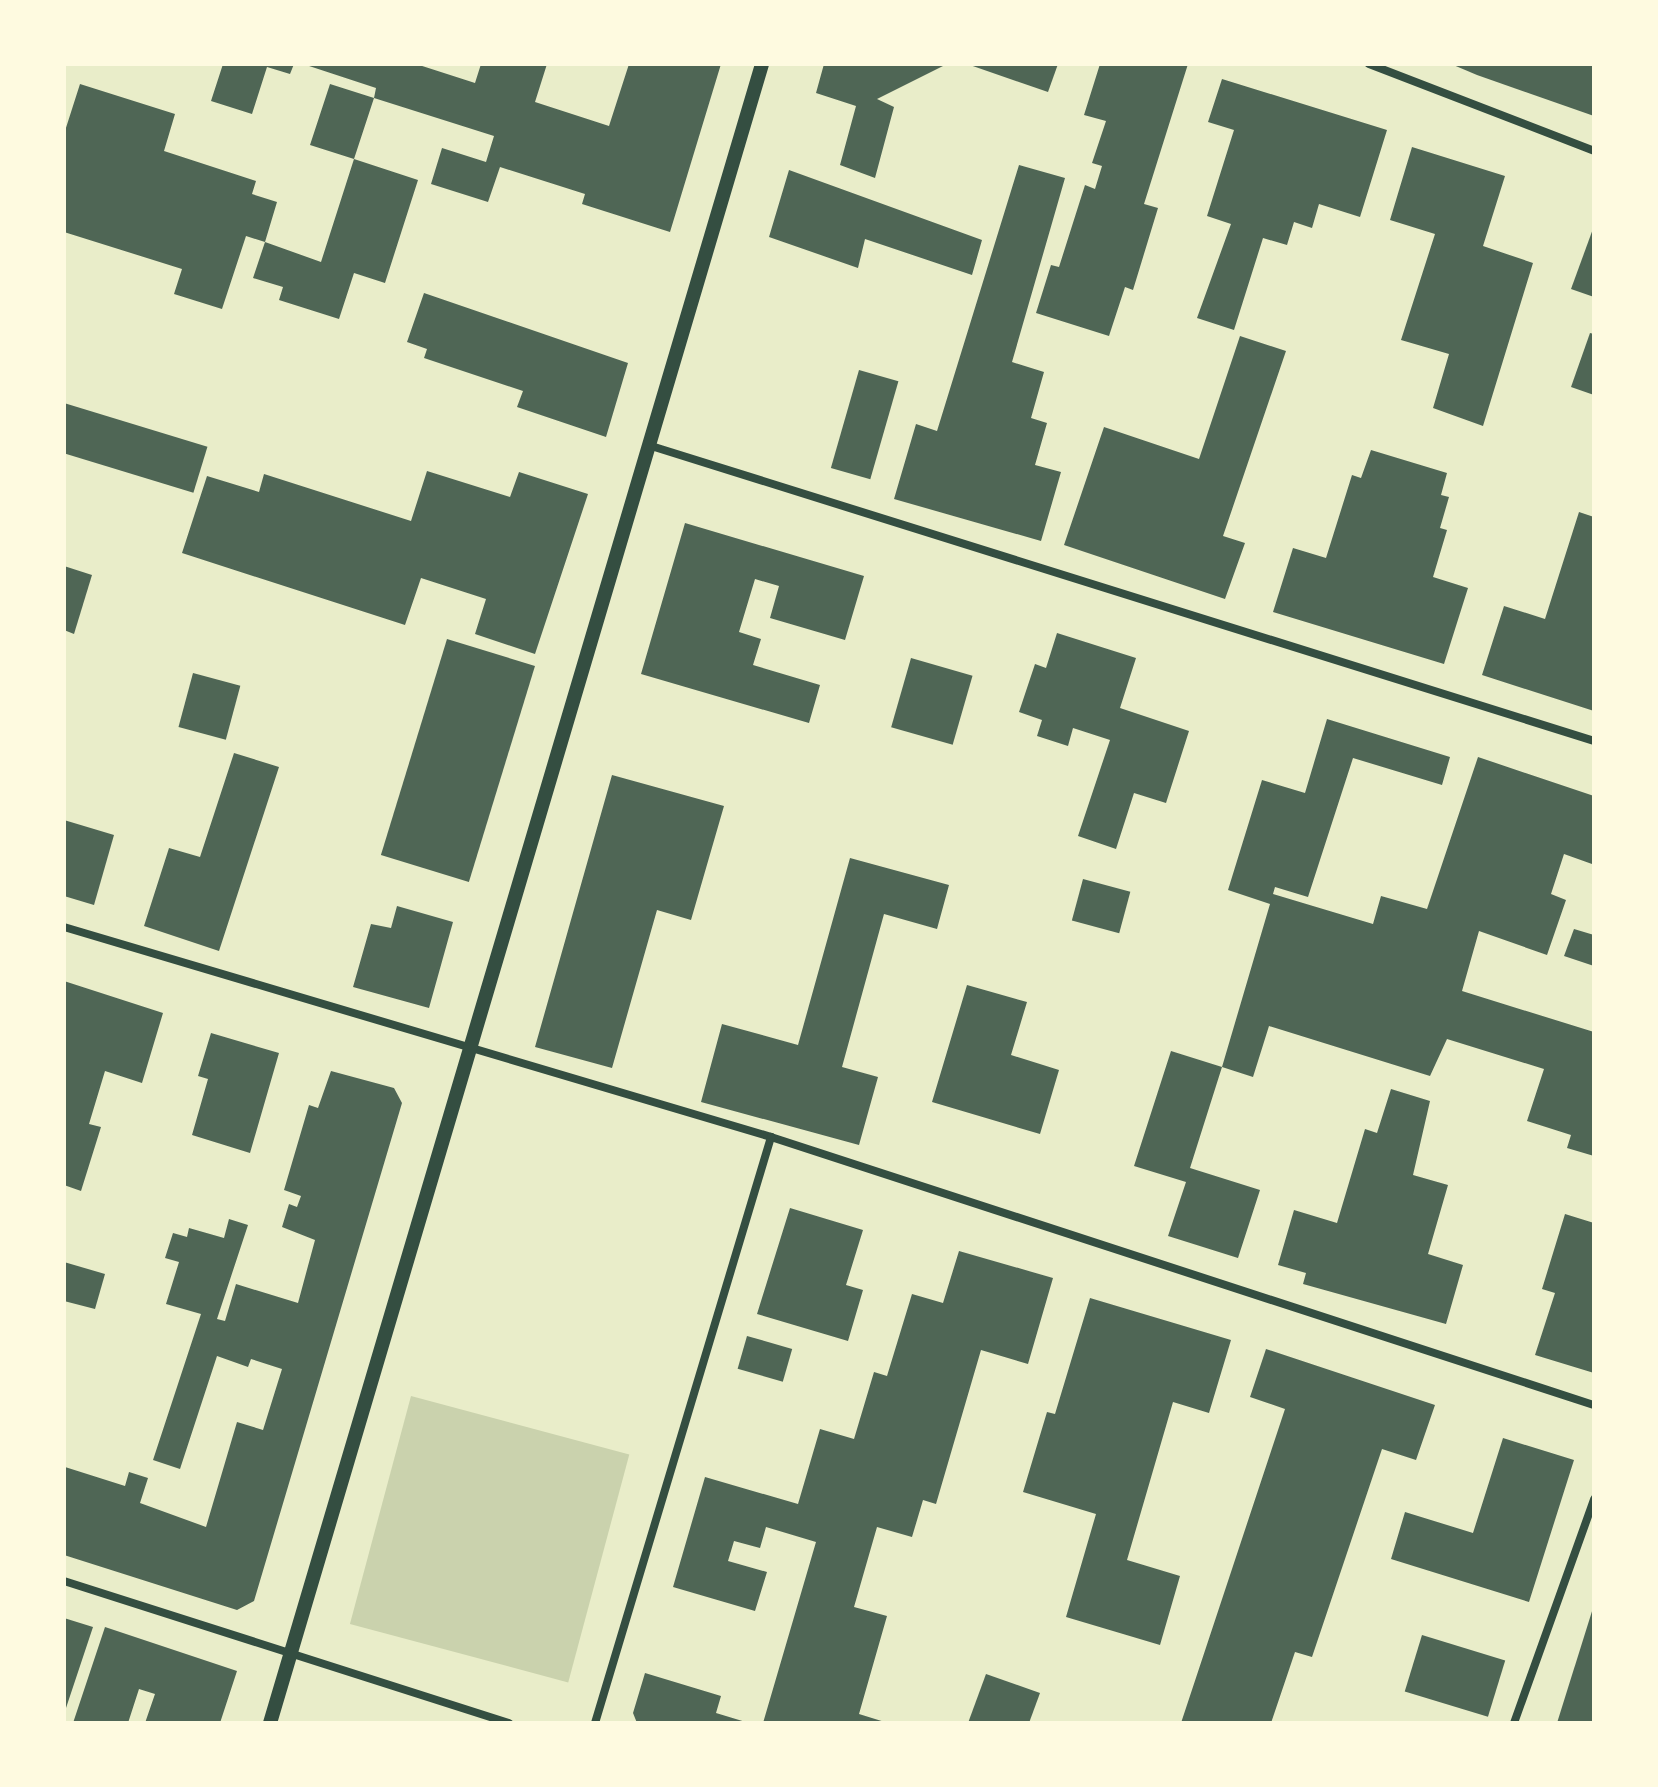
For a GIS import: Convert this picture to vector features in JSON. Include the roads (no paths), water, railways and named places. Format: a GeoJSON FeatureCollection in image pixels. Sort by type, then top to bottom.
{"type":"FeatureCollection","features":[{"type":"Feature","properties":{"kind":"street"},"geometry":{"type":"LineString","coordinates":[[270,1723],[646,444],[762,64]]}},
{"type":"Feature","properties":{"kind":"street"},"geometry":{"type":"LineString","coordinates":[[1369,64],[1594,151]]}},
{"type":"Feature","properties":{"kind":"street"},"geometry":{"type":"LineString","coordinates":[[646,444],[1594,741]]}},
{"type":"Feature","properties":{"kind":"street"},"geometry":{"type":"LineString","coordinates":[[64,927],[771,1137],[1594,1405]]}},
{"type":"Feature","properties":{"kind":"street"},"geometry":{"type":"LineString","coordinates":[[595,1723],[771,1137]]}},
{"type":"Feature","properties":{"kind":"street"},"geometry":{"type":"LineString","coordinates":[[1514,1723],[1594,1499]]}},
{"type":"Feature","properties":{"kind":"street"},"geometry":{"type":"LineString","coordinates":[[64,1581],[509,1723]]}}]}
